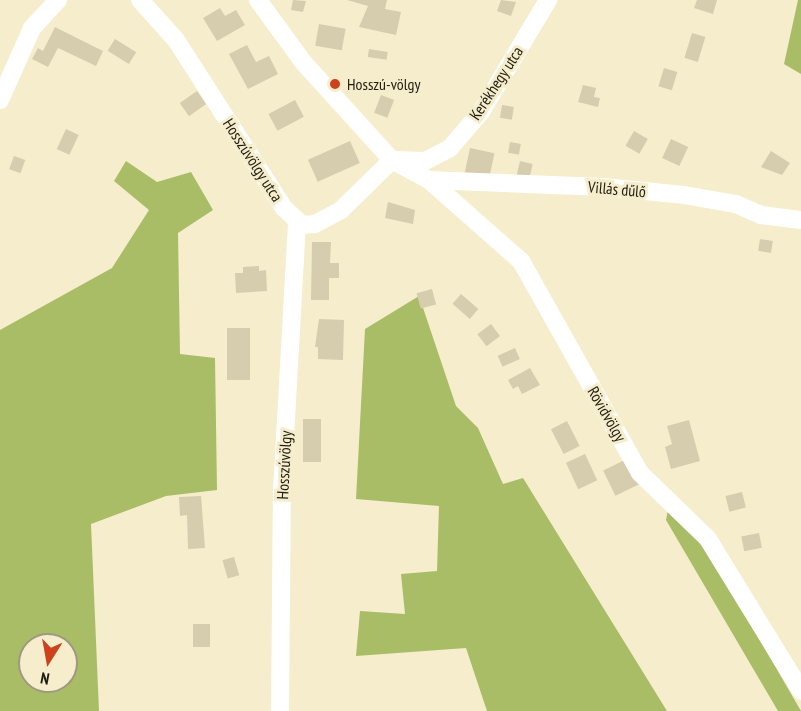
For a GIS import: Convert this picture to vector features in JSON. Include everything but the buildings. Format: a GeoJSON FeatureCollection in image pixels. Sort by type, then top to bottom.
{"type":"FeatureCollection","features":[{"type":"Feature","properties":{"kind":"street"},"geometry":{"type":"LineString","coordinates":[[0,100],[32,28],[58,0]]}},
{"type":"Feature","properties":{"kind":"street","name":"Hosszúvölgy utca"},"geometry":{"type":"LineString","coordinates":[[140,0],[177,40],[284,208],[297,220]]}},
{"type":"Feature","properties":{"kind":"street"},"geometry":{"type":"LineString","coordinates":[[258,0],[303,62],[392,160],[342,210],[315,224],[302,225],[297,220]]}},
{"type":"Feature","properties":{"kind":"street","name":"Kerékhegy utca"},"geometry":{"type":"LineString","coordinates":[[392,160],[425,161],[450,148],[481,112],[548,0]]}},
{"type":"Feature","properties":{"kind":"street","name":"Rövidvölgy"},"geometry":{"type":"LineString","coordinates":[[392,160],[429,180],[521,261],[640,473],[708,539],[801,691]]}},
{"type":"Feature","properties":{"kind":"street","name":"Villás dűlő"},"geometry":{"type":"LineString","coordinates":[[429,180],[603,187],[684,195],[736,204],[761,215],[801,220]]}},
{"type":"Feature","properties":{"kind":"street","name":"Hosszúvölgy"},"geometry":{"type":"LineString","coordinates":[[280,711],[282,491],[297,220]]}},
{"type":"Feature","properties":{"kind":"green space"},"geometry":{"type":"Polygon","coordinates":[[[798,0],[801,0],[801,74],[784,64],[798,0]]]}},
{"type":"Feature","properties":{"kind":"green space"},"geometry":{"type":"Polygon","coordinates":[[[126,161],[157,182],[191,172],[213,210],[178,233],[180,354],[215,358],[217,490],[166,496],[91,524],[99,711],[0,711],[0,330],[112,268],[149,210],[114,181],[126,161]]]}},
{"type":"Feature","properties":{"kind":"green space"},"geometry":{"type":"Polygon","coordinates":[[[419,296],[456,406],[478,428],[503,484],[523,478],[667,711],[487,711],[466,648],[356,656],[360,611],[405,614],[401,574],[437,571],[439,506],[356,499],[365,329],[419,296]]]}},
{"type":"Feature","properties":{"kind":"green space"},"geometry":{"type":"Polygon","coordinates":[[[668,510],[700,537],[801,711],[778,711],[666,520],[668,510]]]}},
{"type":"Feature","properties":{"kind":"place","name":"Hosszú-völgy"},"geometry":{"type":"Point","coordinates":[335,84]}}]}
